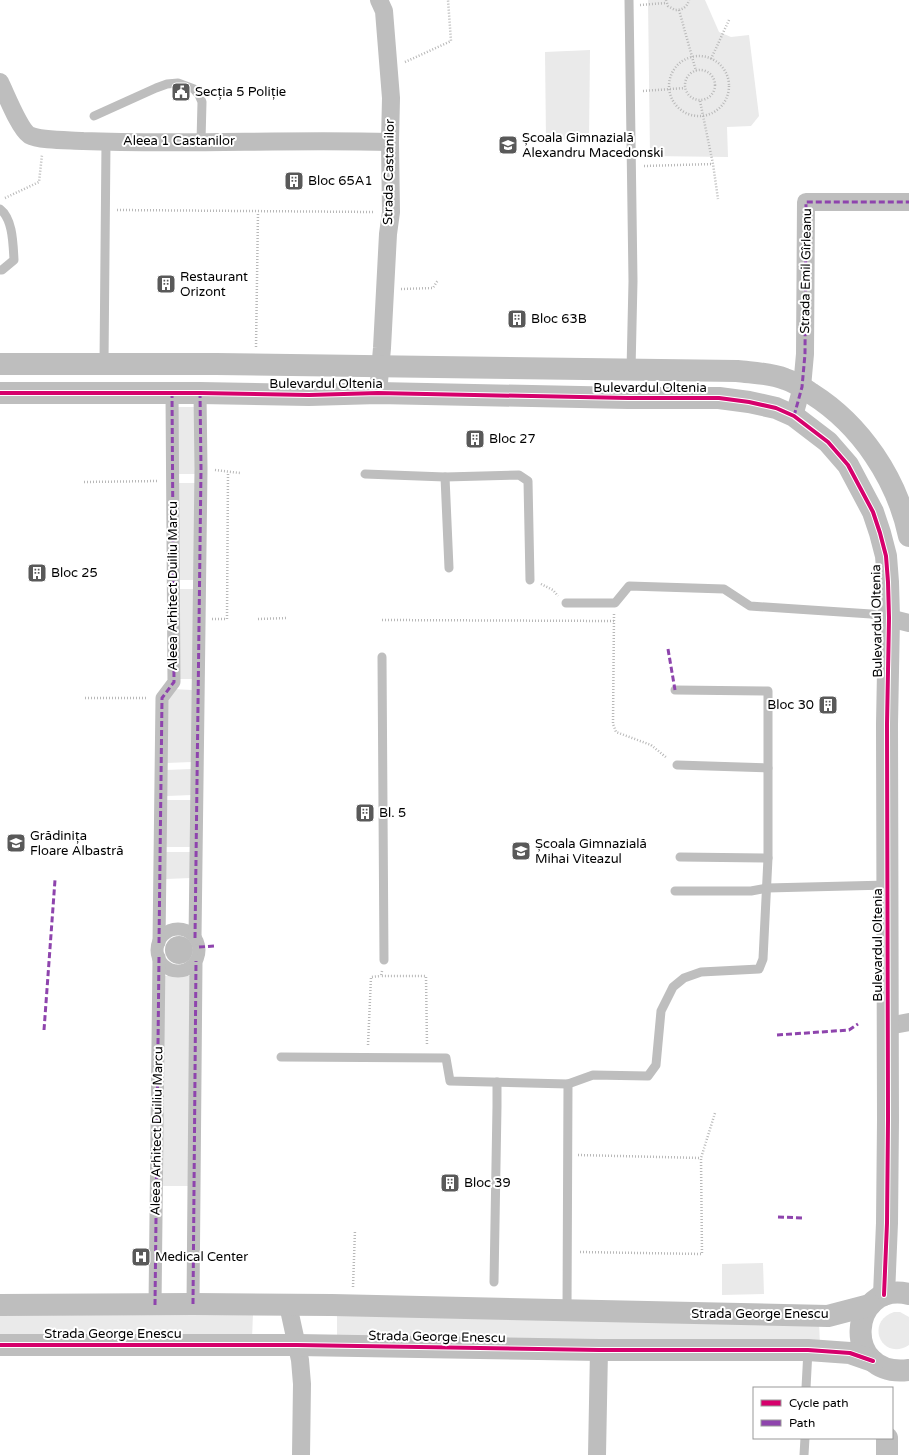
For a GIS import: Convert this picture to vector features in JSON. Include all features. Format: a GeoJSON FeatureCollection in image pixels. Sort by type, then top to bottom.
{"type":"FeatureCollection","features":[{"type":"Feature","properties":{"kind":"street","name":"Strada Castanilor"},"geometry":{"type":"LineString","coordinates":[[378,393],[379,367],[382,348],[384,289],[391,212],[391,98],[384,10],[379,0]]}},
{"type":"Feature","properties":{"kind":"street","name":"Aleea 1 Castanilor"},"geometry":{"type":"LineString","coordinates":[[0,82],[20,122],[29,134],[44,139],[106,142],[390,142]]}},
{"type":"Feature","properties":{"kind":"street","name":"Strada Emil Gîrleanu"},"geometry":{"type":"LineString","coordinates":[[794,416],[802,387],[805,354],[806,202],[909,202]]}},
{"type":"Feature","properties":{"kind":"street","name":"Bulevardul Oltenia"},"geometry":{"type":"LineString","coordinates":[[0,364],[256,365],[737,371],[763,374],[785,379],[802,387],[825,402],[842,416],[859,434],[870,448],[893,489],[901,508],[909,536]]}},
{"type":"Feature","properties":{"kind":"street","name":"Bulevardul Oltenia"},"geometry":{"type":"LineString","coordinates":[[0,393],[200,393],[309,395],[378,393],[620,398],[719,398],[749,402],[776,408],[794,416],[828,442],[848,465],[873,512],[886,556],[899,621],[887,724],[888,885],[898,1024],[887,1223],[877,1300]]}},
{"type":"Feature","properties":{"kind":"street","name":"Aleea Arhitect Duiliu Marcu"},"geometry":{"type":"LineString","coordinates":[[155,1305],[162,698],[174,682],[172,393]]}},
{"type":"Feature","properties":{"kind":"street","name":"Aleea Arhitect Duiliu Marcu"},"geometry":{"type":"LineString","coordinates":[[193,1304],[196,961],[199,954],[199,947],[195,938],[201,469],[200,393]]}},
{"type":"Feature","properties":{"kind":"street"},"geometry":{"type":"LineString","coordinates":[[159,943],[164,935],[175,930],[186,931],[195,938]]}},
{"type":"Feature","properties":{"kind":"street"},"geometry":{"type":"LineString","coordinates":[[159,957],[162,963],[169,969],[175,971],[186,970],[196,961]]}},
{"type":"Feature","properties":{"kind":"street","name":"Strada George Enescu"},"geometry":{"type":"LineString","coordinates":[[0,1305],[288,1305],[828,1316],[877,1300],[896,1292],[909,1294]]}},
{"type":"Feature","properties":{"kind":"street"},"geometry":{"type":"LineString","coordinates":[[877,1300],[865,1312],[860,1329],[862,1346],[866,1354],[877,1364],[888,1381],[888,1387]]}},
{"type":"Feature","properties":{"kind":"street"},"geometry":{"type":"LineString","coordinates":[[288,1305],[300,1360],[302,1384],[301,1455]]}},
{"type":"Feature","properties":{"kind":"street","name":"Strada George Enescu"},"geometry":{"type":"LineString","coordinates":[[0,1344],[297,1345],[599,1350],[808,1350],[850,1354],[891,1370],[909,1370]]}},
{"type":"Feature","properties":{"kind":"street"},"geometry":{"type":"LineString","coordinates":[[597,1455],[599,1350]]}},
{"type":"Feature","properties":{"kind":"street"},"geometry":{"type":"LineString","coordinates":[[887,1455],[888,1439]]}},
{"type":"Feature","properties":{"kind":"lane"},"geometry":{"type":"LineString","coordinates":[[629,3],[633,281],[631,370]]}},
{"type":"Feature","properties":{"kind":"lane"},"geometry":{"type":"LineString","coordinates":[[94,116],[156,88],[167,84],[178,83],[194,89],[200,95],[202,102],[200,141]]}},
{"type":"Feature","properties":{"kind":"lane"},"geometry":{"type":"LineString","coordinates":[[104,364],[106,142]]}},
{"type":"Feature","properties":{"kind":"lane"},"geometry":{"type":"LineString","coordinates":[[0,209],[5,213],[11,232],[14,260],[0,270]]}},
{"type":"Feature","properties":{"kind":"lane"},"geometry":{"type":"LineString","coordinates":[[365,474],[445,477],[519,475],[528,482],[530,580]]}},
{"type":"Feature","properties":{"kind":"lane"},"geometry":{"type":"LineString","coordinates":[[445,477],[449,568]]}},
{"type":"Feature","properties":{"kind":"lane"},"geometry":{"type":"LineString","coordinates":[[566,603],[615,603],[629,586],[724,589],[750,606],[871,614],[899,621]]}},
{"type":"Feature","properties":{"kind":"lane"},"geometry":{"type":"LineString","coordinates":[[382,657],[384,960]]}},
{"type":"Feature","properties":{"kind":"lane"},"geometry":{"type":"LineString","coordinates":[[281,1058],[446,1058],[450,1081],[568,1084],[593,1074],[648,1076],[656,1065],[661,1011],[673,987],[684,978],[701,972],[759,969],[763,959],[768,858],[768,691],[675,690]]}},
{"type":"Feature","properties":{"kind":"lane"},"geometry":{"type":"LineString","coordinates":[[677,765],[768,768]]}},
{"type":"Feature","properties":{"kind":"lane"},"geometry":{"type":"LineString","coordinates":[[680,856],[768,858]]}},
{"type":"Feature","properties":{"kind":"lane"},"geometry":{"type":"LineString","coordinates":[[676,891],[751,891],[767,888],[888,885]]}},
{"type":"Feature","properties":{"kind":"lane"},"geometry":{"type":"LineString","coordinates":[[494,1282],[497,1106],[496,1082]]}},
{"type":"Feature","properties":{"kind":"lane"},"geometry":{"type":"LineString","coordinates":[[567,1310],[568,1084]]}},
{"type":"Feature","properties":{"kind":"lane"},"geometry":{"type":"LineString","coordinates":[[806,1387],[808,1350]]}},
{"type":"Feature","properties":{"kind":"lane"},"geometry":{"type":"LineString","coordinates":[[804,1455],[805,1439]]}},
{"type":"Feature","properties":{"kind":"path"},"geometry":{"type":"LineString","coordinates":[[389,70],[451,41],[448,0]]}},
{"type":"Feature","properties":{"kind":"path"},"geometry":{"type":"LineString","coordinates":[[629,3],[666,1],[671,9],[679,10],[687,5],[689,0]]}},
{"type":"Feature","properties":{"kind":"path"},"geometry":{"type":"LineString","coordinates":[[679,10],[696,71]]}},
{"type":"Feature","properties":{"kind":"path"},"geometry":{"type":"LineString","coordinates":[[712,59],[729,20]]}},
{"type":"Feature","properties":{"kind":"path"},"geometry":{"type":"LineString","coordinates":[[702,56],[712,59],[723,68],[729,82],[727,97],[717,109],[703,115],[695,115],[681,110],[672,97],[670,89],[670,82],[675,69],[680,63],[692,57],[702,56]]}},
{"type":"Feature","properties":{"kind":"path"},"geometry":{"type":"LineString","coordinates":[[701,70],[712,76],[715,86],[714,92],[706,100],[700,101],[690,97],[686,93],[685,88],[687,77],[696,71],[701,70]]}},
{"type":"Feature","properties":{"kind":"path"},"geometry":{"type":"LineString","coordinates":[[630,92],[685,88]]}},
{"type":"Feature","properties":{"kind":"path"},"geometry":{"type":"LineString","coordinates":[[700,101],[713,164],[718,199]]}},
{"type":"Feature","properties":{"kind":"path"},"geometry":{"type":"LineString","coordinates":[[0,200],[40,182],[44,139]]}},
{"type":"Feature","properties":{"kind":"path"},"geometry":{"type":"LineString","coordinates":[[631,166],[713,164]]}},
{"type":"Feature","properties":{"kind":"path"},"geometry":{"type":"LineString","coordinates":[[105,210],[391,212]]}},
{"type":"Feature","properties":{"kind":"path"},"geometry":{"type":"LineString","coordinates":[[256,365],[258,211]]}},
{"type":"Feature","properties":{"kind":"path"},"geometry":{"type":"LineString","coordinates":[[384,289],[432,288],[438,280]]}},
{"type":"Feature","properties":{"kind":"path"},"geometry":{"type":"LineString","coordinates":[[201,469],[240,473]]}},
{"type":"Feature","properties":{"kind":"path"},"geometry":{"type":"LineString","coordinates":[[227,619],[228,472]]}},
{"type":"Feature","properties":{"kind":"path"},"geometry":{"type":"LineString","coordinates":[[84,482],[173,481]]}},
{"type":"Feature","properties":{"kind":"path"},"geometry":{"type":"LineString","coordinates":[[530,580],[553,590],[566,603]]}},
{"type":"Feature","properties":{"kind":"path"},"geometry":{"type":"LineString","coordinates":[[258,619],[287,618]]}},
{"type":"Feature","properties":{"kind":"path"},"geometry":{"type":"LineString","coordinates":[[382,620],[614,621],[613,724],[616,732],[651,745],[677,765]]}},
{"type":"Feature","properties":{"kind":"path"},"geometry":{"type":"LineString","coordinates":[[85,698],[162,698]]}},
{"type":"Feature","properties":{"kind":"path"},"geometry":{"type":"LineString","coordinates":[[381,976],[384,960]]}},
{"type":"Feature","properties":{"kind":"path"},"geometry":{"type":"LineString","coordinates":[[368,1058],[371,977],[381,976],[426,976],[427,1058]]}},
{"type":"Feature","properties":{"kind":"path"},"geometry":{"type":"LineString","coordinates":[[568,1252],[702,1254],[702,1158],[715,1113]]}},
{"type":"Feature","properties":{"kind":"path"},"geometry":{"type":"LineString","coordinates":[[568,1154],[702,1158]]}},
{"type":"Feature","properties":{"kind":"path"},"geometry":{"type":"LineString","coordinates":[[352,1306],[355,1230]]}},
{"type":"Feature","properties":{"kind":"shaded area"},"geometry":{"type":"Polygon","coordinates":[[[648,0],[705,0],[719,32],[731,37],[749,35],[759,116],[751,126],[727,127],[728,157],[650,156],[648,0]]]}},
{"type":"Feature","properties":{"kind":"shaded area"},"geometry":{"type":"Polygon","coordinates":[[[590,50],[589,139],[546,140],[545,52],[590,50]]]}},
{"type":"Feature","properties":{"kind":"shaded area"},"geometry":{"type":"Polygon","coordinates":[[[178,407],[196,407],[196,474],[178,474],[178,407]]]}},
{"type":"Feature","properties":{"kind":"shaded area"},"geometry":{"type":"Polygon","coordinates":[[[178,483],[195,483],[194,580],[178,580],[178,483]]]}},
{"type":"Feature","properties":{"kind":"shaded area"},"geometry":{"type":"Polygon","coordinates":[[[178,589],[194,589],[194,679],[178,679],[178,589]]]}},
{"type":"Feature","properties":{"kind":"shaded area"},"geometry":{"type":"Polygon","coordinates":[[[173,689],[192,690],[192,762],[166,763],[166,699],[173,689]]]}},
{"type":"Feature","properties":{"kind":"shaded area"},"geometry":{"type":"Polygon","coordinates":[[[191,769],[192,795],[167,796],[166,770],[191,769]]]}},
{"type":"Feature","properties":{"kind":"shaded area"},"geometry":{"type":"Polygon","coordinates":[[[166,800],[191,800],[191,847],[166,847],[166,800]]]}},
{"type":"Feature","properties":{"kind":"shaded area"},"geometry":{"type":"Polygon","coordinates":[[[165,852],[191,852],[191,878],[166,879],[165,852]]]}},
{"type":"Feature","properties":{"kind":"shaded area"},"geometry":{"type":"Polygon","coordinates":[[[179,936],[189,940],[193,950],[189,960],[179,964],[169,960],[165,950],[169,940],[179,936]]]}},
{"type":"Feature","properties":{"kind":"shaded area"},"geometry":{"type":"Polygon","coordinates":[[[164,976],[191,976],[189,1186],[162,1186],[164,976]]]}},
{"type":"Feature","properties":{"kind":"shaded area"},"geometry":{"type":"Polygon","coordinates":[[[763,1263],[764,1294],[722,1295],[722,1264],[763,1263]]]}},
{"type":"Feature","properties":{"kind":"shaded area"},"geometry":{"type":"Polygon","coordinates":[[[337,1312],[819,1322],[820,1345],[337,1339],[337,1312]]]}},
{"type":"Feature","properties":{"kind":"shaded area"},"geometry":{"type":"Polygon","coordinates":[[[894,1312],[900,1312],[909,1317],[909,1345],[899,1349],[884,1345],[880,1339],[878,1331],[880,1324],[885,1317],[894,1312]]]}},
{"type":"Feature","properties":{"kind":"shaded area"},"geometry":{"type":"Polygon","coordinates":[[[0,1313],[253,1313],[252,1339],[0,1339],[0,1313]]]}},
{"type":"Feature","properties":{"kind":"marked path"},"geometry":{"type":"LineString","coordinates":[[794,416],[802,387],[805,354],[806,202],[909,202]]}},
{"type":"Feature","properties":{"kind":"marked path"},"geometry":{"type":"LineString","coordinates":[[159,943],[162,698],[174,682],[172,393]]}},
{"type":"Feature","properties":{"kind":"marked path"},"geometry":{"type":"LineString","coordinates":[[195,938],[201,469],[200,393]]}},
{"type":"Feature","properties":{"kind":"marked path"},"geometry":{"type":"LineString","coordinates":[[668,649],[675,690]]}},
{"type":"Feature","properties":{"kind":"marked path"},"geometry":{"type":"LineString","coordinates":[[44,1030],[55,880]]}},
{"type":"Feature","properties":{"kind":"marked path"},"geometry":{"type":"LineString","coordinates":[[199,947],[215,946]]}},
{"type":"Feature","properties":{"kind":"marked path"},"geometry":{"type":"LineString","coordinates":[[155,1305],[159,957]]}},
{"type":"Feature","properties":{"kind":"marked path"},"geometry":{"type":"LineString","coordinates":[[193,1304],[196,961]]}},
{"type":"Feature","properties":{"kind":"marked path"},"geometry":{"type":"LineString","coordinates":[[777,1035],[849,1030],[858,1024]]}},
{"type":"Feature","properties":{"kind":"marked path"},"geometry":{"type":"LineString","coordinates":[[778,1217],[805,1218]]}},
{"type":"Feature","properties":{"kind":"cycle path"},"geometry":{"type":"LineString","coordinates":[[0,393],[200,393],[309,395],[378,393],[628,398],[719,398],[749,402],[776,408],[794,416],[828,442],[848,465],[873,512],[886,556],[888,582],[888,1120],[887,1223],[884,1295]]}},
{"type":"Feature","properties":{"kind":"cycle path"},"geometry":{"type":"LineString","coordinates":[[0,1345],[297,1345],[599,1350],[808,1350],[850,1353],[873,1361]]}},
{"type":"Feature","properties":{"kind":"place","name":"Secția 5 Poliție"},"geometry":{"type":"Point","coordinates":[181,92]}},
{"type":"Feature","properties":{"kind":"place","name":"Școala Gimnazială Alexandru Macedonski"},"geometry":{"type":"Point","coordinates":[508,145]}},
{"type":"Feature","properties":{"kind":"place","name":"Bloc 65A1"},"geometry":{"type":"Point","coordinates":[294,181]}},
{"type":"Feature","properties":{"kind":"place","name":"Restaurant Orizont"},"geometry":{"type":"Point","coordinates":[166,284]}},
{"type":"Feature","properties":{"kind":"place","name":"Bloc 63B"},"geometry":{"type":"Point","coordinates":[517,319]}},
{"type":"Feature","properties":{"kind":"place","name":"Bloc 27"},"geometry":{"type":"Point","coordinates":[475,439]}},
{"type":"Feature","properties":{"kind":"place","name":"Bloc 25"},"geometry":{"type":"Point","coordinates":[37,573]}},
{"type":"Feature","properties":{"kind":"place","name":"Bloc 30"},"geometry":{"type":"Point","coordinates":[828,705]}},
{"type":"Feature","properties":{"kind":"place","name":"Bl. 5"},"geometry":{"type":"Point","coordinates":[365,813]}},
{"type":"Feature","properties":{"kind":"place","name":"Grădinița Floare Albastră"},"geometry":{"type":"Point","coordinates":[16,843]}},
{"type":"Feature","properties":{"kind":"place","name":"Școala Gimnazială Mihai Viteazul"},"geometry":{"type":"Point","coordinates":[521,851]}},
{"type":"Feature","properties":{"kind":"place","name":"Bloc 39"},"geometry":{"type":"Point","coordinates":[450,1183]}},
{"type":"Feature","properties":{"kind":"place","name":"Medical Center"},"geometry":{"type":"Point","coordinates":[141,1257]}}]}
